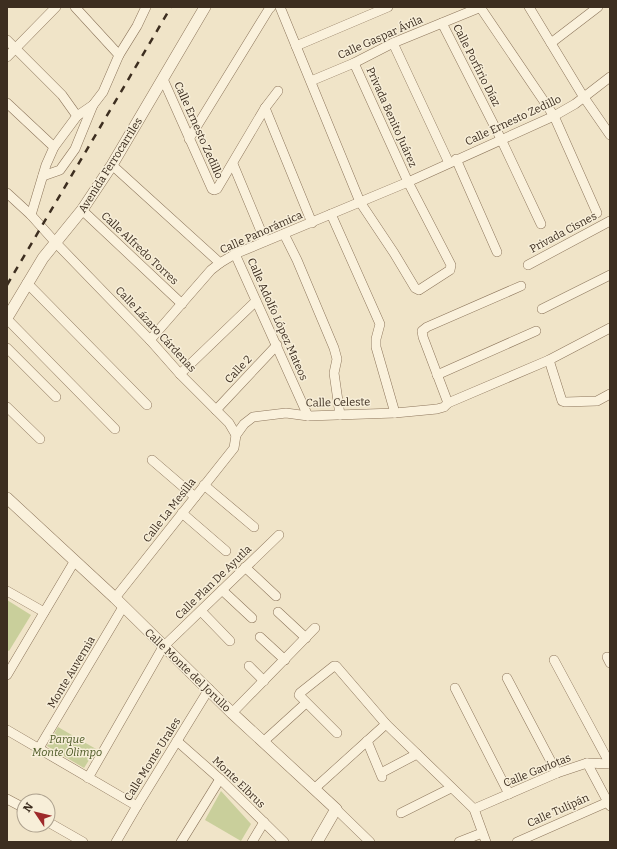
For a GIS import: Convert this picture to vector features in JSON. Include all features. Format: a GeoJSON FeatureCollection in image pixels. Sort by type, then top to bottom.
{"type":"FeatureCollection","features":[{"type":"Feature","properties":{"kind":"street"},"geometry":{"type":"LineString","coordinates":[[7,57],[56,7]]}},
{"type":"Feature","properties":{"kind":"street"},"geometry":{"type":"LineString","coordinates":[[75,7],[119,55]]}},
{"type":"Feature","properties":{"kind":"street"},"geometry":{"type":"LineString","coordinates":[[43,176],[60,170],[75,149],[93,105],[103,92],[119,55],[137,26],[146,7]]}},
{"type":"Feature","properties":{"kind":"street","name":"Avenida Ferrocarriles"},"geometry":{"type":"LineString","coordinates":[[7,318],[43,258],[82,210],[112,164],[204,7]]}},
{"type":"Feature","properties":{"kind":"street"},"geometry":{"type":"LineString","coordinates":[[189,139],[271,7]]}},
{"type":"Feature","properties":{"kind":"street"},"geometry":{"type":"LineString","coordinates":[[296,46],[388,7]]}},
{"type":"Feature","properties":{"kind":"street"},"geometry":{"type":"LineString","coordinates":[[480,7],[554,116],[597,213]]}},
{"type":"Feature","properties":{"kind":"street","name":"Calle Gaspar Ávila"},"geometry":{"type":"LineString","coordinates":[[311,81],[354,63],[393,43],[480,7]]}},
{"type":"Feature","properties":{"kind":"street"},"geometry":{"type":"LineString","coordinates":[[529,7],[583,96],[610,135]]}},
{"type":"Feature","properties":{"kind":"street"},"geometry":{"type":"LineString","coordinates":[[551,43],[598,7]]}},
{"type":"Feature","properties":{"kind":"street"},"geometry":{"type":"LineString","coordinates":[[283,8],[296,46],[360,202]]}},
{"type":"Feature","properties":{"kind":"street","name":"Calle Porfirio Díaz"},"geometry":{"type":"LineString","coordinates":[[442,23],[501,139],[541,224]]}},
{"type":"Feature","properties":{"kind":"street"},"geometry":{"type":"LineString","coordinates":[[7,40],[62,95],[77,116]]}},
{"type":"Feature","properties":{"kind":"street"},"geometry":{"type":"LineString","coordinates":[[393,43],[497,252]]}},
{"type":"Feature","properties":{"kind":"street","name":"Privada Benito Juárez"},"geometry":{"type":"LineString","coordinates":[[354,63],[408,182],[451,265],[450,270],[419,290],[415,288],[360,202]]}},
{"type":"Feature","properties":{"kind":"street","name":"Calle Ernesto Zedillo"},"geometry":{"type":"LineString","coordinates":[[408,182],[554,116],[575,104],[583,96],[610,76]]}},
{"type":"Feature","properties":{"kind":"street","name":"Calle Ernesto Zedillo"},"geometry":{"type":"LineString","coordinates":[[163,79],[189,139],[212,189],[214,190],[217,189],[265,108],[278,91]]}},
{"type":"Feature","properties":{"kind":"street"},"geometry":{"type":"LineString","coordinates":[[7,103],[54,147]]}},
{"type":"Feature","properties":{"kind":"street"},"geometry":{"type":"LineString","coordinates":[[31,214],[54,147],[77,116],[93,105]]}},
{"type":"Feature","properties":{"kind":"street"},"geometry":{"type":"LineString","coordinates":[[265,108],[312,223]]}},
{"type":"Feature","properties":{"kind":"street"},"geometry":{"type":"LineString","coordinates":[[112,164],[220,263]]}},
{"type":"Feature","properties":{"kind":"street"},"geometry":{"type":"LineString","coordinates":[[233,164],[265,241]]}},
{"type":"Feature","properties":{"kind":"street","name":"Calle Panorámica"},"geometry":{"type":"LineString","coordinates":[[150,340],[212,270],[220,263],[235,254],[265,241],[312,223],[408,182]]}},
{"type":"Feature","properties":{"kind":"street","name":"Calle Lázaro Cárdenas"},"geometry":{"type":"LineString","coordinates":[[7,193],[31,214],[55,242],[150,340],[180,374],[229,423],[236,436]]}},
{"type":"Feature","properties":{"kind":"street","name":"Calle Alfredo Torres"},"geometry":{"type":"LineString","coordinates":[[82,210],[182,304]]}},
{"type":"Feature","properties":{"kind":"street"},"geometry":{"type":"LineString","coordinates":[[331,214],[380,324],[376,339],[376,347],[395,413]]}},
{"type":"Feature","properties":{"kind":"street","name":"Privada Cisnes"},"geometry":{"type":"LineString","coordinates":[[528,265],[610,221]]}},
{"type":"Feature","properties":{"kind":"street"},"geometry":{"type":"LineString","coordinates":[[284,234],[297,260],[334,348],[337,358],[334,373],[340,415]]}},
{"type":"Feature","properties":{"kind":"street","name":"Calle Adolfo López Mateos"},"geometry":{"type":"LineString","coordinates":[[235,254],[308,416]]}},
{"type":"Feature","properties":{"kind":"street"},"geometry":{"type":"LineString","coordinates":[[542,309],[610,275]]}},
{"type":"Feature","properties":{"kind":"street"},"geometry":{"type":"LineString","coordinates":[[27,283],[146,405]]}},
{"type":"Feature","properties":{"kind":"street"},"geometry":{"type":"LineString","coordinates":[[448,403],[423,337],[422,330],[521,286]]}},
{"type":"Feature","properties":{"kind":"street"},"geometry":{"type":"LineString","coordinates":[[180,374],[256,301]]}},
{"type":"Feature","properties":{"kind":"street"},"geometry":{"type":"LineString","coordinates":[[7,318],[115,429]]}},
{"type":"Feature","properties":{"kind":"street","name":"Calle Celeste"},"geometry":{"type":"LineString","coordinates":[[236,436],[244,424],[254,417],[286,413],[308,416],[437,410],[444,407],[448,403],[549,360],[610,328]]}},
{"type":"Feature","properties":{"kind":"street"},"geometry":{"type":"LineString","coordinates":[[437,375],[536,331]]}},
{"type":"Feature","properties":{"kind":"street","name":"Calle 2"},"geometry":{"type":"LineString","coordinates":[[216,410],[277,345]]}},
{"type":"Feature","properties":{"kind":"street"},"geometry":{"type":"LineString","coordinates":[[7,348],[56,397]]}},
{"type":"Feature","properties":{"kind":"street"},"geometry":{"type":"LineString","coordinates":[[549,360],[562,401],[598,401],[610,394]]}},
{"type":"Feature","properties":{"kind":"street"},"geometry":{"type":"LineString","coordinates":[[7,407],[40,439]]}},
{"type":"Feature","properties":{"kind":"street","name":"Calle La Mesilla"},"geometry":{"type":"LineString","coordinates":[[115,598],[234,448],[236,436]]}},
{"type":"Feature","properties":{"kind":"street"},"geometry":{"type":"LineString","coordinates":[[152,460],[195,497]]}},
{"type":"Feature","properties":{"kind":"street"},"geometry":{"type":"LineString","coordinates":[[204,485],[254,527]]}},
{"type":"Feature","properties":{"kind":"street","name":"Calle Monte del Jorullo"},"geometry":{"type":"LineString","coordinates":[[7,498],[74,562],[115,598],[232,713],[370,842]]}},
{"type":"Feature","properties":{"kind":"street"},"geometry":{"type":"LineString","coordinates":[[182,513],[226,551]]}},
{"type":"Feature","properties":{"kind":"street","name":"Calle Plan De Ayutla"},"geometry":{"type":"LineString","coordinates":[[88,778],[164,647],[279,535]]}},
{"type":"Feature","properties":{"kind":"street"},"geometry":{"type":"LineString","coordinates":[[7,675],[11,659],[44,612],[74,562]]}},
{"type":"Feature","properties":{"kind":"street"},"geometry":{"type":"LineString","coordinates":[[245,567],[276,596]]}},
{"type":"Feature","properties":{"kind":"street"},"geometry":{"type":"LineString","coordinates":[[222,590],[252,618]]}},
{"type":"Feature","properties":{"kind":"street"},"geometry":{"type":"LineString","coordinates":[[7,591],[44,612]]}},
{"type":"Feature","properties":{"kind":"street","name":"Monte Auvernia"},"geometry":{"type":"LineString","coordinates":[[39,748],[123,607]]}},
{"type":"Feature","properties":{"kind":"street"},"geometry":{"type":"LineString","coordinates":[[200,611],[230,641]]}},
{"type":"Feature","properties":{"kind":"street"},"geometry":{"type":"LineString","coordinates":[[278,612],[306,638]]}},
{"type":"Feature","properties":{"kind":"street"},"geometry":{"type":"LineString","coordinates":[[232,713],[315,628]]}},
{"type":"Feature","properties":{"kind":"street"},"geometry":{"type":"LineString","coordinates":[[260,637],[285,660]]}},
{"type":"Feature","properties":{"kind":"street"},"geometry":{"type":"LineString","coordinates":[[554,660],[610,764]]}},
{"type":"Feature","properties":{"kind":"street"},"geometry":{"type":"LineString","coordinates":[[249,666],[264,681]]}},
{"type":"Feature","properties":{"kind":"street"},"geometry":{"type":"LineString","coordinates":[[337,734],[299,695],[334,666],[336,666],[386,724],[474,809],[486,842]]}},
{"type":"Feature","properties":{"kind":"street"},"geometry":{"type":"LineString","coordinates":[[507,678],[557,774]]}},
{"type":"Feature","properties":{"kind":"street"},"geometry":{"type":"LineString","coordinates":[[455,688],[509,794]]}},
{"type":"Feature","properties":{"kind":"street","name":"Calle Monte Urales"},"geometry":{"type":"LineString","coordinates":[[116,842],[209,689]]}},
{"type":"Feature","properties":{"kind":"street"},"geometry":{"type":"LineString","coordinates":[[264,742],[306,703]]}},
{"type":"Feature","properties":{"kind":"street"},"geometry":{"type":"LineString","coordinates":[[314,789],[386,724]]}},
{"type":"Feature","properties":{"kind":"street"},"geometry":{"type":"LineString","coordinates":[[7,730],[137,806]]}},
{"type":"Feature","properties":{"kind":"street","name":"Monte Elbrus"},"geometry":{"type":"LineString","coordinates":[[177,741],[220,779],[284,842]]}},
{"type":"Feature","properties":{"kind":"street"},"geometry":{"type":"LineString","coordinates":[[367,741],[382,775],[416,754]]}},
{"type":"Feature","properties":{"kind":"street"},"geometry":{"type":"LineString","coordinates":[[587,763],[610,764]]}},
{"type":"Feature","properties":{"kind":"street","name":"Calle Gaviotas"},"geometry":{"type":"LineString","coordinates":[[474,809],[587,763],[609,803]]}},
{"type":"Feature","properties":{"kind":"street"},"geometry":{"type":"LineString","coordinates":[[181,842],[220,779]]}},
{"type":"Feature","properties":{"kind":"street"},"geometry":{"type":"LineString","coordinates":[[402,813],[451,788]]}},
{"type":"Feature","properties":{"kind":"street"},"geometry":{"type":"LineString","coordinates":[[7,799],[16,804]]}},
{"type":"Feature","properties":{"kind":"street","name":"Calle Tulipán"},"geometry":{"type":"LineString","coordinates":[[517,842],[609,803]]}},
{"type":"Feature","properties":{"kind":"street"},"geometry":{"type":"LineString","coordinates":[[317,842],[336,809]]}},
{"type":"Feature","properties":{"kind":"street"},"geometry":{"type":"LineString","coordinates":[[252,842],[264,822]]}},
{"type":"Feature","properties":{"kind":"street"},"geometry":{"type":"LineString","coordinates":[[56,827],[83,842]]}},
{"type":"Feature","properties":{"kind":"street"},"geometry":{"type":"LineString","coordinates":[[459,842],[482,833]]}},
{"type":"Feature","properties":{"kind":"green space"},"geometry":{"type":"Polygon","coordinates":[[[7,600],[31,615],[9,651],[7,650],[7,600]]]}},
{"type":"Feature","properties":{"kind":"green space","name":"Parque Monte Olimpo"},"geometry":{"type":"Polygon","coordinates":[[[58,727],[96,749],[84,768],[47,746],[58,727]]]}},
{"type":"Feature","properties":{"kind":"green space"},"geometry":{"type":"Polygon","coordinates":[[[221,791],[251,824],[241,841],[205,820],[221,791]]]}},
{"type":"Feature","properties":{"kind":"railway"},"geometry":{"type":"LineString","coordinates":[[7,285],[171,7]]}}]}
